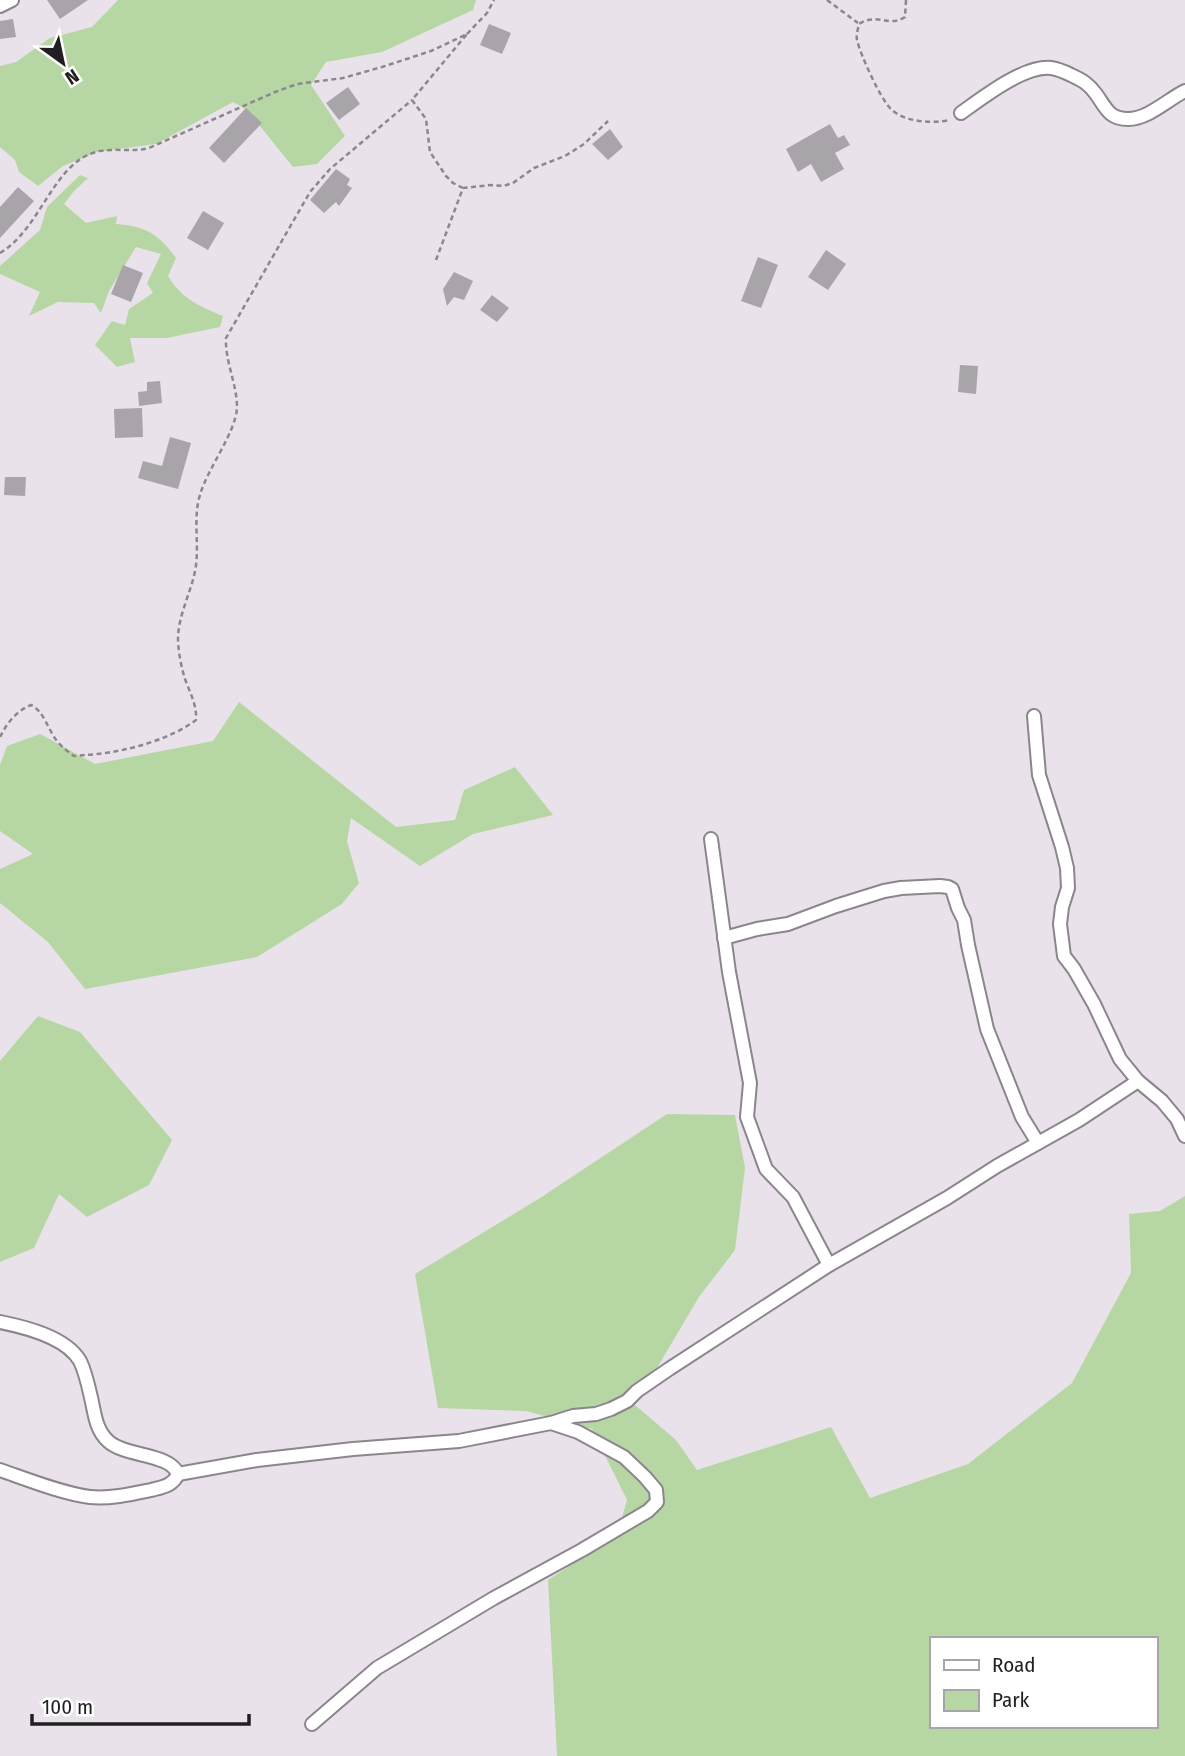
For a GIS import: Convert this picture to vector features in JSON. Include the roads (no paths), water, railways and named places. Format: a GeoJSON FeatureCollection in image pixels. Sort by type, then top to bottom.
{"type":"FeatureCollection","features":[{"type":"Feature","properties":{"kind":"street"},"geometry":{"type":"LineString","coordinates":[[0,6],[12,0]]}},
{"type":"Feature","properties":{"kind":"street"},"geometry":{"type":"LineString","coordinates":[[961,113],[1013,79],[1049,67],[1085,81],[1111,116],[1118,118],[1141,117],[1185,91]]}},
{"type":"Feature","properties":{"kind":"street"},"geometry":{"type":"LineString","coordinates":[[1034,716],[1039,775],[1067,868],[1069,888],[1062,907],[1060,924],[1064,957],[1094,1004],[1126,1069],[1162,1101],[1177,1119],[1185,1136]]}},
{"type":"Feature","properties":{"kind":"street"},"geometry":{"type":"LineString","coordinates":[[711,839],[724,939],[750,1083],[747,1117],[766,1169],[793,1197],[829,1265]]}},
{"type":"Feature","properties":{"kind":"street"},"geometry":{"type":"LineString","coordinates":[[724,939],[757,929],[788,924],[884,891],[948,887],[952,890],[964,920],[987,1030],[1022,1117],[1038,1143]]}},
{"type":"Feature","properties":{"kind":"street"},"geometry":{"type":"LineString","coordinates":[[178,1474],[284,1457],[459,1441],[611,1409],[627,1401],[669,1368],[829,1265],[1079,1120],[1139,1081]]}},
{"type":"Feature","properties":{"kind":"street"},"geometry":{"type":"LineString","coordinates":[[0,1322],[36,1332],[65,1345],[79,1361],[85,1374],[97,1427],[106,1440],[116,1448],[165,1461],[175,1467],[178,1474],[175,1480],[166,1486],[123,1495],[90,1497],[0,1470]]}},
{"type":"Feature","properties":{"kind":"street"},"geometry":{"type":"LineString","coordinates":[[312,1724],[377,1668],[648,1511],[657,1502],[656,1490],[624,1457],[578,1432],[551,1423]]}}]}
